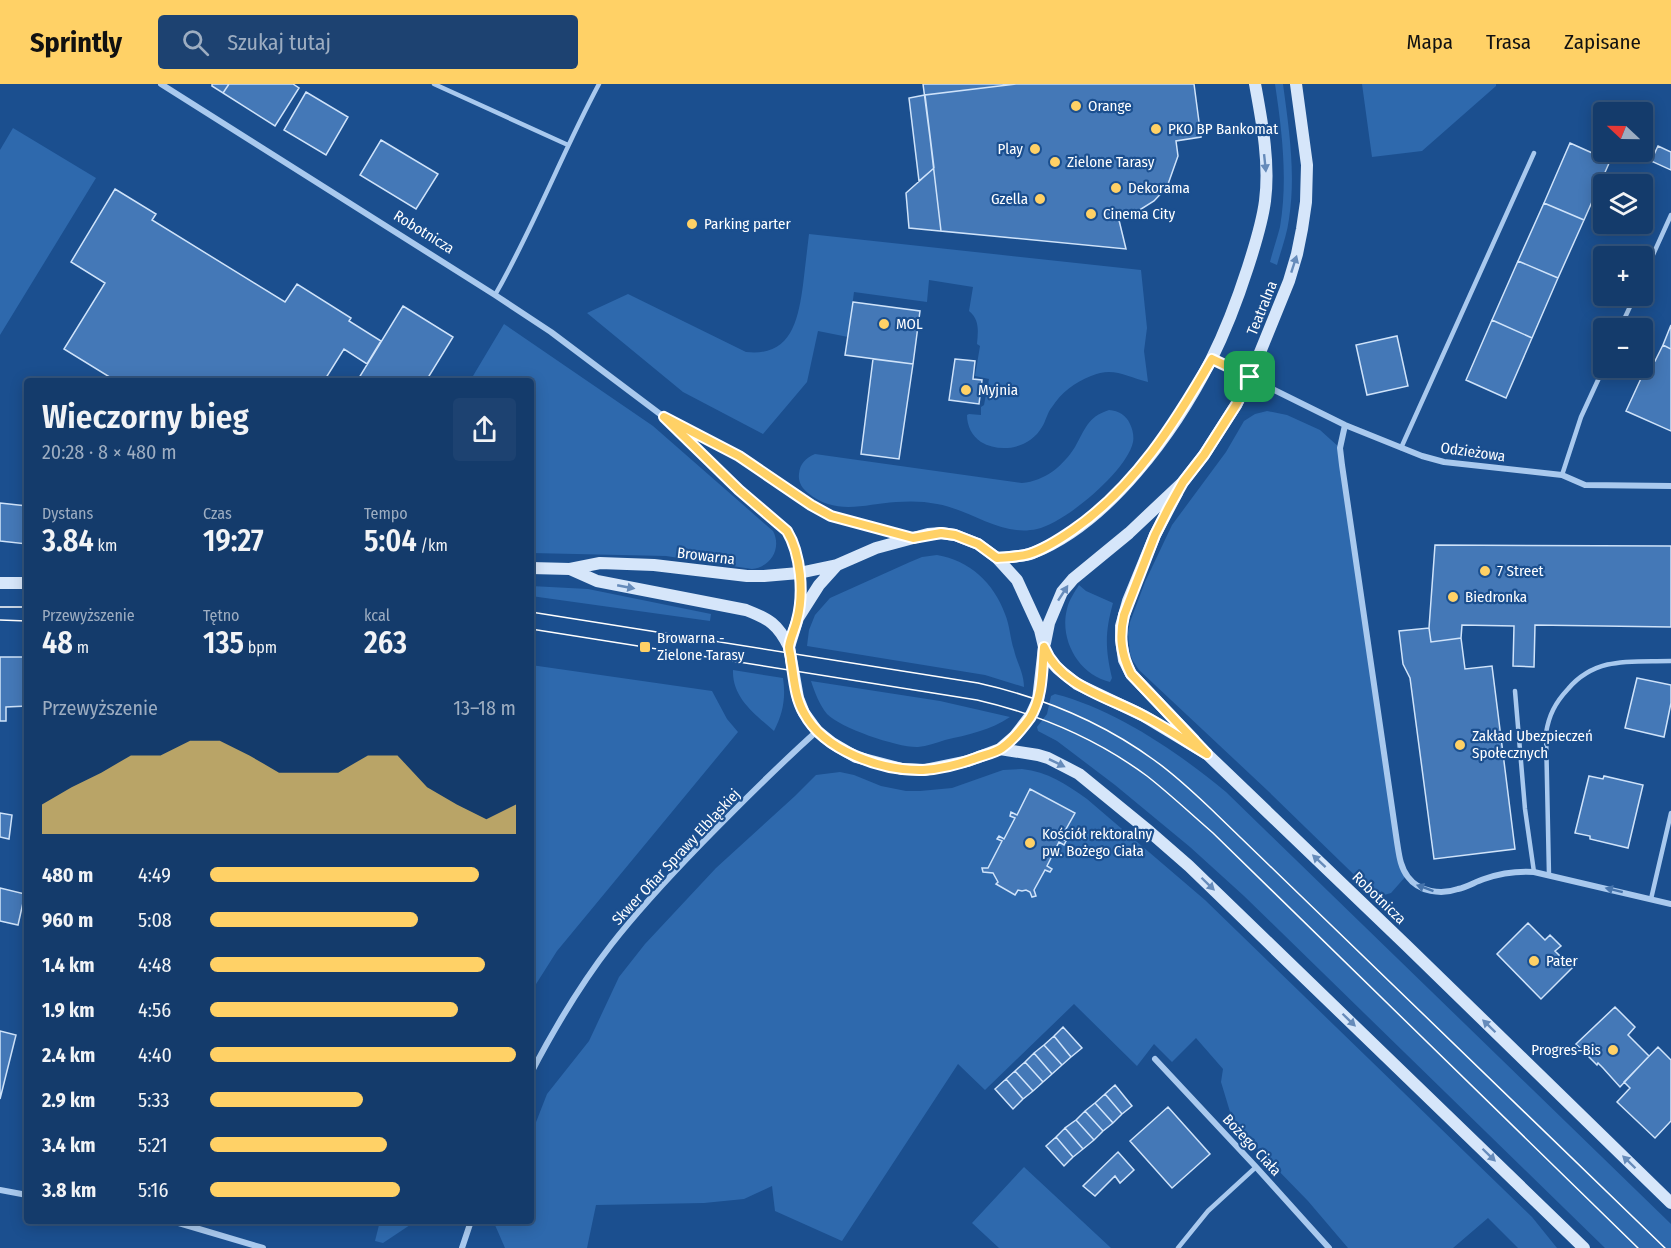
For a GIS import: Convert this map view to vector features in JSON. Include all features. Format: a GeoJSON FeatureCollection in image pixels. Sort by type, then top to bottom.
{"type":"FeatureCollection","features":[{"type":"Feature","properties":{"kind":"main road","name":"Teatralna"},"geometry":{"type":"LineString","coordinates":[[997,558],[1031,554],[1054,543],[1095,515],[1119,492],[1153,452],[1212,359],[1241,288],[1256,243],[1265,201],[1267,172],[1255,84]]}},
{"type":"Feature","properties":{"kind":"main road","name":"Teatralna"},"geometry":{"type":"LineString","coordinates":[[1000,749],[1024,725],[1038,700],[1049,623],[1062,592],[1073,579],[1130,533],[1183,482],[1204,455],[1236,405],[1250,377],[1288,281],[1302,229],[1306,202],[1307,165],[1296,84]]}},
{"type":"Feature","properties":{"kind":"main road"},"geometry":{"type":"LineString","coordinates":[[1183,482],[1155,535],[1132,591],[1121,626],[1121,640],[1124,660],[1131,674],[1207,754]]}},
{"type":"Feature","properties":{"kind":"main road"},"geometry":{"type":"LineString","coordinates":[[1044,647],[1040,630],[1017,580],[997,558],[978,544],[955,535],[941,533],[876,548],[837,565],[819,585],[798,618],[789,647],[798,698],[804,713],[817,731],[856,757],[902,769],[925,770],[968,761],[1000,749],[1048,758],[1079,774],[1197,874],[1584,1248]]}},
{"type":"Feature","properties":{"kind":"main road","name":"Browarna"},"geometry":{"type":"LineString","coordinates":[[534,568],[570,569],[600,563],[654,565],[747,576],[799,573],[837,565]]}},
{"type":"Feature","properties":{"kind":"main road","name":"Browarna"},"geometry":{"type":"LineString","coordinates":[[570,569],[597,581],[746,610],[773,623],[782,631],[789,647]]}},
{"type":"Feature","properties":{"kind":"main road"},"geometry":{"type":"LineString","coordinates":[[0,583],[24,583]]}},
{"type":"Feature","properties":{"kind":"main road","name":"Robotnicza"},"geometry":{"type":"LineString","coordinates":[[1044,647],[1048,658],[1077,684],[1144,716],[1207,754],[1671,1203]]}},
{"type":"Feature","properties":{"kind":"street","name":"Robotnicza"},"geometry":{"type":"LineString","coordinates":[[161,84],[551,332],[664,417],[739,490],[787,531],[794,546],[799,573],[798,618]]}},
{"type":"Feature","properties":{"kind":"street","name":"Odzieżowa"},"geometry":{"type":"LineString","coordinates":[[1212,359],[1346,425],[1401,448],[1444,462],[1562,475],[1585,485],[1671,486]]}},
{"type":"Feature","properties":{"kind":"street","name":"Robotnicza"},"geometry":{"type":"LineString","coordinates":[[664,417],[739,456],[831,516],[913,538]]}},
{"type":"Feature","properties":{"kind":"street"},"geometry":{"type":"LineString","coordinates":[[1346,425],[1340,448],[1342,465],[1397,842],[1406,876],[1415,885],[1441,893],[1514,871],[1534,872],[1671,904]]}},
{"type":"Feature","properties":{"kind":"street","name":"Skwer Ofiar Sprawy Elbląskiej"},"geometry":{"type":"LineString","coordinates":[[534,1067],[562,1016],[610,947],[638,912],[745,799],[817,731]]}},
{"type":"Feature","properties":{"kind":"street","name":"Bożego Ciała"},"geometry":{"type":"LineString","coordinates":[[1155,1059],[1329,1248]]}},
{"type":"Feature","properties":{"kind":"street"},"geometry":{"type":"LineString","coordinates":[[0,1190],[24,1194]]}},
{"type":"Feature","properties":{"kind":"street"},"geometry":{"type":"LineString","coordinates":[[182,1224],[264,1248]]}},
{"type":"Feature","properties":{"kind":"street"},"geometry":{"type":"LineString","coordinates":[[462,1248],[470,1224]]}},
{"type":"Feature","properties":{"kind":"lane"},"geometry":{"type":"LineString","coordinates":[[434,84],[568,145]]}},
{"type":"Feature","properties":{"kind":"lane"},"geometry":{"type":"LineString","coordinates":[[495,295],[599,84]]}},
{"type":"Feature","properties":{"kind":"lane"},"geometry":{"type":"LineString","coordinates":[[1401,448],[1534,153]]}},
{"type":"Feature","properties":{"kind":"lane"},"geometry":{"type":"LineString","coordinates":[[1653,255],[1671,215]]}},
{"type":"Feature","properties":{"kind":"lane"},"geometry":{"type":"LineString","coordinates":[[1562,475],[1581,417],[1599,378]]}},
{"type":"Feature","properties":{"kind":"lane"},"geometry":{"type":"LineString","coordinates":[[1549,875],[1546,734],[1548,719],[1553,708],[1570,685],[1594,668],[1619,662],[1671,661]]}},
{"type":"Feature","properties":{"kind":"lane"},"geometry":{"type":"LineString","coordinates":[[1515,691],[1525,809],[1534,872]]}},
{"type":"Feature","properties":{"kind":"lane"},"geometry":{"type":"LineString","coordinates":[[1652,899],[1671,813]]}},
{"type":"Feature","properties":{"kind":"lane"},"geometry":{"type":"LineString","coordinates":[[1178,1248],[1208,1211],[1256,1167]]}},
{"type":"Feature","properties":{"kind":"shaded area"},"geometry":{"type":"Polygon","coordinates":[[[1275,84],[1283,84],[1292,168],[1289,219],[1277,265],[1270,262],[1280,227],[1284,173],[1275,84]]]}},
{"type":"Feature","properties":{"kind":"shaded area"},"geometry":{"type":"Polygon","coordinates":[[[1362,84],[1496,84],[1496,86],[1422,151],[1372,157],[1362,84]]]}},
{"type":"Feature","properties":{"kind":"shaded area"},"geometry":{"type":"Polygon","coordinates":[[[13,128],[96,178],[0,335],[0,150],[13,128]]]}},
{"type":"Feature","properties":{"kind":"shaded area"},"geometry":{"type":"Polygon","coordinates":[[[809,234],[1141,270],[1147,328],[1144,351],[1148,382],[1113,372],[1099,373],[1085,378],[1060,397],[1050,409],[1042,427],[1030,440],[1014,447],[989,446],[975,437],[967,415],[981,415],[989,379],[975,376],[980,346],[977,344],[977,322],[969,311],[973,287],[929,280],[927,302],[854,292],[848,337],[818,331],[807,382],[763,434],[683,392],[587,313],[628,294],[746,352],[773,349],[790,334],[795,323],[801,298],[809,234]]]}},
{"type":"Feature","properties":{"kind":"shaded area"},"geometry":{"type":"Polygon","coordinates":[[[504,324],[653,426],[773,531],[776,544],[773,556],[765,565],[752,569],[666,556],[534,553],[534,378],[472,378],[504,324]]]}},
{"type":"Feature","properties":{"kind":"shaded area"},"geometry":{"type":"Polygon","coordinates":[[[1109,410],[1122,414],[1131,426],[1133,440],[1128,454],[1107,481],[1093,494],[1063,517],[1037,529],[1011,529],[950,507],[927,502],[851,507],[829,504],[808,493],[799,480],[802,464],[815,454],[1022,483],[1030,482],[1046,476],[1059,466],[1075,447],[1091,420],[1109,410]]]}},
{"type":"Feature","properties":{"kind":"shaded area"},"geometry":{"type":"Polygon","coordinates":[[[1267,411],[1287,415],[1320,430],[1340,448],[1397,842],[1406,876],[1391,893],[1377,897],[1139,670],[1130,654],[1128,633],[1130,622],[1145,582],[1172,525],[1226,452],[1244,421],[1255,414],[1267,411]]]}},
{"type":"Feature","properties":{"kind":"shaded area"},"geometry":{"type":"Polygon","coordinates":[[[937,555],[960,562],[970,568],[994,592],[1007,618],[1024,687],[985,675],[807,646],[809,630],[815,615],[830,598],[922,557],[937,555]]]}},
{"type":"Feature","properties":{"kind":"shaded area"},"geometry":{"type":"Polygon","coordinates":[[[1079,585],[1086,591],[1113,603],[1107,640],[1112,678],[1110,682],[1089,672],[1081,664],[1069,644],[1065,621],[1067,609],[1079,585]]]}},
{"type":"Feature","properties":{"kind":"shaded area"},"geometry":{"type":"Polygon","coordinates":[[[534,586],[588,589],[711,614],[710,621],[534,596],[534,586]]]}},
{"type":"Feature","properties":{"kind":"shaded area"},"geometry":{"type":"Polygon","coordinates":[[[534,665],[712,691],[727,719],[738,732],[557,951],[534,987],[534,665]]]}},
{"type":"Feature","properties":{"kind":"shaded area"},"geometry":{"type":"Polygon","coordinates":[[[733,670],[783,678],[783,705],[774,731],[746,705],[736,689],[733,670]]]}},
{"type":"Feature","properties":{"kind":"shaded area"},"geometry":{"type":"Polygon","coordinates":[[[811,681],[940,701],[1010,717],[987,729],[970,734],[925,746],[909,746],[870,736],[834,719],[822,706],[811,681]]]}},
{"type":"Feature","properties":{"kind":"shaded area"},"geometry":{"type":"Polygon","coordinates":[[[1055,694],[1078,701],[1123,721],[1188,762],[1226,792],[1671,1224],[1671,1248],[1605,1248],[1244,896],[1190,847],[1115,785],[1057,741],[1038,731],[1037,727],[1047,714],[1051,696],[1055,694]]]}},
{"type":"Feature","properties":{"kind":"shaded area"},"geometry":{"type":"Polygon","coordinates":[[[1022,769],[1040,773],[1072,788],[1205,900],[1532,1217],[1557,1248],[1518,1248],[1488,1218],[1453,1248],[1348,1248],[1308,1201],[1234,1125],[1221,1082],[1223,1069],[1196,1038],[1172,1062],[1154,1044],[1137,1066],[1074,1004],[985,1090],[958,1064],[842,1241],[775,1211],[772,1186],[744,1199],[704,1203],[596,1205],[587,1248],[505,1248],[496,1224],[534,1224],[534,1127],[547,1094],[589,1041],[619,977],[645,944],[716,868],[816,775],[840,772],[881,786],[920,791],[952,788],[1003,770],[1022,769]]]}},
{"type":"Feature","properties":{"kind":"shaded area"},"geometry":{"type":"Polygon","coordinates":[[[1024,1167],[1111,1248],[999,1248],[972,1223],[1024,1167]]]}},
{"type":"Feature","properties":{"kind":"shaded area"},"geometry":{"type":"Polygon","coordinates":[[[379,1224],[412,1224],[383,1243],[375,1241],[379,1224]]]}},
{"type":"Feature","properties":{"kind":"building"},"geometry":{"type":"Polygon","coordinates":[[[212,84],[229,84],[223,93],[212,84]]]}},
{"type":"Feature","properties":{"kind":"building"},"geometry":{"type":"Polygon","coordinates":[[[229,84],[293,84],[299,88],[275,126],[223,93],[229,84]]]}},
{"type":"Feature","properties":{"kind":"building","name":"Zielone Tarasy"},"geometry":{"type":"Polygon","coordinates":[[[923,84],[1194,84],[1201,137],[1176,141],[1178,156],[1167,187],[1154,201],[1138,211],[1118,216],[1126,249],[909,228],[906,193],[934,168],[923,84]]]}},
{"type":"Feature","properties":{"kind":"building","name":"Zielone Tarasy"},"geometry":{"type":"Polygon","coordinates":[[[1016,84],[1194,84],[1201,137],[1176,141],[1178,156],[1167,187],[1154,201],[1138,211],[1118,216],[1126,249],[941,231],[925,95],[1016,84]]]}},
{"type":"Feature","properties":{"kind":"building"},"geometry":{"type":"Polygon","coordinates":[[[306,92],[348,117],[326,155],[284,130],[306,92]]]}},
{"type":"Feature","properties":{"kind":"building"},"geometry":{"type":"Polygon","coordinates":[[[925,95],[934,168],[919,181],[909,98],[925,95]]]}},
{"type":"Feature","properties":{"kind":"building"},"geometry":{"type":"Polygon","coordinates":[[[381,140],[438,174],[416,209],[360,175],[381,140]]]}},
{"type":"Feature","properties":{"kind":"building"},"geometry":{"type":"Polygon","coordinates":[[[1570,143],[1593,153],[1593,162],[1610,162],[1604,174],[1593,174],[1593,200],[1584,220],[1544,203],[1570,143]]]}},
{"type":"Feature","properties":{"kind":"building"},"geometry":{"type":"Polygon","coordinates":[[[1658,146],[1671,152],[1671,170],[1653,162],[1658,146]]]}},
{"type":"Feature","properties":{"kind":"building"},"geometry":{"type":"Polygon","coordinates":[[[115,189],[156,214],[152,220],[285,302],[297,284],[351,318],[349,321],[381,341],[367,364],[344,349],[326,378],[111,378],[64,349],[105,283],[71,262],[115,189]]]}},
{"type":"Feature","properties":{"kind":"building"},"geometry":{"type":"Polygon","coordinates":[[[1544,203],[1584,220],[1558,278],[1518,261],[1544,203]]]}},
{"type":"Feature","properties":{"kind":"building"},"geometry":{"type":"Polygon","coordinates":[[[1518,261],[1558,278],[1532,338],[1492,320],[1518,261]]]}},
{"type":"Feature","properties":{"kind":"building","name":"MOL"},"geometry":{"type":"Polygon","coordinates":[[[853,302],[920,311],[913,364],[845,355],[853,302]]]}},
{"type":"Feature","properties":{"kind":"building"},"geometry":{"type":"Polygon","coordinates":[[[403,306],[453,337],[428,378],[359,378],[403,306]]]}},
{"type":"Feature","properties":{"kind":"building"},"geometry":{"type":"Polygon","coordinates":[[[1492,320],[1532,338],[1506,398],[1466,380],[1492,320]]]}},
{"type":"Feature","properties":{"kind":"building"},"geometry":{"type":"Polygon","coordinates":[[[1671,325],[1671,349],[1663,345],[1671,325]]]}},
{"type":"Feature","properties":{"kind":"building"},"geometry":{"type":"Polygon","coordinates":[[[1397,336],[1408,386],[1367,395],[1356,345],[1397,336]]]}},
{"type":"Feature","properties":{"kind":"building"},"geometry":{"type":"Polygon","coordinates":[[[1663,345],[1671,349],[1671,431],[1626,411],[1641,378],[1653,378],[1653,360],[1655,361],[1663,345]]]}},
{"type":"Feature","properties":{"kind":"building"},"geometry":{"type":"Polygon","coordinates":[[[873,359],[913,364],[899,459],[861,454],[873,359]]]}},
{"type":"Feature","properties":{"kind":"building","name":"Myjnia"},"geometry":{"type":"Polygon","coordinates":[[[955,359],[975,361],[973,379],[982,380],[979,404],[949,400],[955,359]]]}},
{"type":"Feature","properties":{"kind":"building"},"geometry":{"type":"Polygon","coordinates":[[[0,503],[24,506],[24,544],[0,541],[0,503]]]}},
{"type":"Feature","properties":{"kind":"building"},"geometry":{"type":"Polygon","coordinates":[[[1435,545],[1671,546],[1671,627],[1535,625],[1534,667],[1513,666],[1514,626],[1462,625],[1461,638],[1431,642],[1429,628],[1435,545]]]}},
{"type":"Feature","properties":{"kind":"building","name":"Zakład Ubezpieczeń Społecznych"},"geometry":{"type":"Polygon","coordinates":[[[1429,628],[1431,642],[1461,638],[1465,669],[1492,666],[1515,849],[1434,859],[1410,678],[1403,664],[1399,631],[1429,628]]]}},
{"type":"Feature","properties":{"kind":"building"},"geometry":{"type":"Polygon","coordinates":[[[0,657],[24,657],[24,706],[6,707],[6,721],[0,721],[0,657]]]}},
{"type":"Feature","properties":{"kind":"building"},"geometry":{"type":"Polygon","coordinates":[[[1637,678],[1671,685],[1671,703],[1664,737],[1625,728],[1637,678]]]}},
{"type":"Feature","properties":{"kind":"building"},"geometry":{"type":"Polygon","coordinates":[[[1589,776],[1603,779],[1604,776],[1643,785],[1628,848],[1575,833],[1589,776]]]}},
{"type":"Feature","properties":{"kind":"building","name":"Kościół rektoralny pw. Bożego Ciała"},"geometry":{"type":"Polygon","coordinates":[[[1030,789],[1075,813],[1061,838],[1066,841],[1064,845],[1059,842],[1047,866],[1052,869],[1050,872],[1045,870],[1034,890],[1036,896],[1032,897],[1026,890],[1018,890],[1015,895],[996,884],[998,882],[993,873],[983,872],[982,868],[988,868],[1002,841],[997,839],[999,836],[1004,839],[1015,818],[1010,816],[1011,812],[1017,815],[1030,789]]]}},
{"type":"Feature","properties":{"kind":"building"},"geometry":{"type":"Polygon","coordinates":[[[0,813],[12,815],[9,839],[0,837],[0,813]]]}},
{"type":"Feature","properties":{"kind":"building"},"geometry":{"type":"Polygon","coordinates":[[[0,888],[24,894],[18,925],[0,921],[0,888]]]}},
{"type":"Feature","properties":{"kind":"building","name":"Pater"},"geometry":{"type":"Polygon","coordinates":[[[1528,923],[1545,940],[1550,935],[1561,946],[1555,951],[1572,968],[1541,999],[1497,954],[1528,923]]]}},
{"type":"Feature","properties":{"kind":"building","name":"Progres-Bis"},"geometry":{"type":"Polygon","coordinates":[[[1615,1007],[1635,1027],[1628,1035],[1649,1056],[1620,1087],[1576,1044],[1615,1007]]]}},
{"type":"Feature","properties":{"kind":"building"},"geometry":{"type":"Polygon","coordinates":[[[1063,1027],[1082,1048],[1071,1057],[1054,1036],[1063,1027]]]}},
{"type":"Feature","properties":{"kind":"building"},"geometry":{"type":"Polygon","coordinates":[[[0,1031],[16,1035],[0,1099],[0,1031]]]}},
{"type":"Feature","properties":{"kind":"building"},"geometry":{"type":"Polygon","coordinates":[[[1054,1036],[1071,1057],[1062,1065],[1044,1045],[1054,1036]]]}},
{"type":"Feature","properties":{"kind":"building"},"geometry":{"type":"Polygon","coordinates":[[[1044,1045],[1062,1065],[1052,1074],[1034,1053],[1044,1045]]]}},
{"type":"Feature","properties":{"kind":"building"},"geometry":{"type":"Polygon","coordinates":[[[1658,1047],[1671,1060],[1671,1121],[1655,1138],[1617,1102],[1630,1088],[1624,1082],[1658,1047]]]}},
{"type":"Feature","properties":{"kind":"building"},"geometry":{"type":"Polygon","coordinates":[[[1034,1053],[1052,1074],[1043,1082],[1025,1062],[1034,1053]]]}},
{"type":"Feature","properties":{"kind":"building"},"geometry":{"type":"Polygon","coordinates":[[[1025,1062],[1043,1082],[1033,1091],[1015,1071],[1025,1062]]]}},
{"type":"Feature","properties":{"kind":"building"},"geometry":{"type":"Polygon","coordinates":[[[1015,1071],[1033,1091],[1023,1099],[1006,1079],[1015,1071]]]}},
{"type":"Feature","properties":{"kind":"building"},"geometry":{"type":"Polygon","coordinates":[[[1006,1079],[1023,1099],[1013,1109],[995,1089],[1006,1079]]]}},
{"type":"Feature","properties":{"kind":"building"},"geometry":{"type":"Polygon","coordinates":[[[1115,1085],[1132,1106],[1122,1114],[1105,1094],[1115,1085]]]}},
{"type":"Feature","properties":{"kind":"building"},"geometry":{"type":"Polygon","coordinates":[[[1105,1094],[1122,1114],[1113,1123],[1095,1103],[1105,1094]]]}},
{"type":"Feature","properties":{"kind":"building"},"geometry":{"type":"Polygon","coordinates":[[[1095,1103],[1113,1123],[1103,1131],[1085,1111],[1095,1103]]]}},
{"type":"Feature","properties":{"kind":"building"},"geometry":{"type":"Polygon","coordinates":[[[1168,1107],[1210,1154],[1172,1188],[1130,1141],[1168,1107]]]}},
{"type":"Feature","properties":{"kind":"building"},"geometry":{"type":"Polygon","coordinates":[[[1085,1111],[1103,1131],[1094,1140],[1076,1120],[1085,1111]]]}},
{"type":"Feature","properties":{"kind":"building"},"geometry":{"type":"Polygon","coordinates":[[[1076,1120],[1094,1140],[1083,1149],[1065,1128],[1076,1120]]]}},
{"type":"Feature","properties":{"kind":"building"},"geometry":{"type":"Polygon","coordinates":[[[1065,1128],[1083,1149],[1073,1157],[1056,1137],[1065,1128]]]}},
{"type":"Feature","properties":{"kind":"building"},"geometry":{"type":"Polygon","coordinates":[[[1056,1137],[1073,1157],[1064,1166],[1046,1146],[1056,1137]]]}},
{"type":"Feature","properties":{"kind":"building"},"geometry":{"type":"Polygon","coordinates":[[[1118,1152],[1134,1170],[1120,1183],[1115,1176],[1095,1196],[1083,1186],[1118,1152]]]}},
{"type":"Feature","properties":{"kind":"tram line"},"geometry":{"type":"LineString","coordinates":[[0,607],[24,607]]}},
{"type":"Feature","properties":{"kind":"tram line"},"geometry":{"type":"LineString","coordinates":[[534,612],[978,683],[1048,703],[1113,734],[1161,765],[1196,795],[1665,1248]]}},
{"type":"Feature","properties":{"kind":"tram line"},"geometry":{"type":"LineString","coordinates":[[0,620],[24,621]]}},
{"type":"Feature","properties":{"kind":"tram line"},"geometry":{"type":"LineString","coordinates":[[534,629],[977,700],[1044,720],[1108,750],[1147,776],[1213,833],[1638,1248]]}},
{"type":"Feature","properties":{"kind":"place","name":"Orange"},"geometry":{"type":"Point","coordinates":[1076,106]}},
{"type":"Feature","properties":{"kind":"place","name":"PKO BP Bankomat"},"geometry":{"type":"Point","coordinates":[1156,129]}},
{"type":"Feature","properties":{"kind":"place","name":"Play"},"geometry":{"type":"Point","coordinates":[1035,149]}},
{"type":"Feature","properties":{"kind":"place","name":"Zielone Tarasy"},"geometry":{"type":"Point","coordinates":[1055,162]}},
{"type":"Feature","properties":{"kind":"place","name":"Dekorama"},"geometry":{"type":"Point","coordinates":[1116,188]}},
{"type":"Feature","properties":{"kind":"place","name":"Gzella"},"geometry":{"type":"Point","coordinates":[1040,199]}},
{"type":"Feature","properties":{"kind":"place","name":"Cinema City"},"geometry":{"type":"Point","coordinates":[1091,214]}},
{"type":"Feature","properties":{"kind":"place","name":"Parking parter"},"geometry":{"type":"Point","coordinates":[692,224]}},
{"type":"Feature","properties":{"kind":"place","name":"MOL"},"geometry":{"type":"Point","coordinates":[884,324]}},
{"type":"Feature","properties":{"kind":"place","name":"Myjnia"},"geometry":{"type":"Point","coordinates":[966,390]}},
{"type":"Feature","properties":{"kind":"place","name":"7 Street"},"geometry":{"type":"Point","coordinates":[1485,571]}},
{"type":"Feature","properties":{"kind":"place","name":"Biedronka"},"geometry":{"type":"Point","coordinates":[1453,597]}},
{"type":"Feature","properties":{"kind":"place","name":"Browarna - Zielone Tarasy"},"geometry":{"type":"Point","coordinates":[645,647]}},
{"type":"Feature","properties":{"kind":"place","name":"Zakład Ubezpieczeń Społecznych"},"geometry":{"type":"Point","coordinates":[1460,745]}},
{"type":"Feature","properties":{"kind":"place","name":"Kościół rektoralny pw. Bożego Ciała"},"geometry":{"type":"Point","coordinates":[1030,843]}},
{"type":"Feature","properties":{"kind":"place","name":"Pater"},"geometry":{"type":"Point","coordinates":[1534,961]}},
{"type":"Feature","properties":{"kind":"place","name":"Progres-Bis"},"geometry":{"type":"Point","coordinates":[1613,1050]}},
{"type":"Feature","properties":{"kind":"route"},"geometry":{"type":"LineString","coordinates":[[1212,359],[1250,377],[1236,405],[1204,455],[1183,482],[1168,509],[1129,598],[1121,626],[1124,660],[1131,674],[1207,754],[1118,702],[1077,684],[1048,658],[1044,647],[1038,700],[1024,725],[1000,749],[968,761],[925,770],[902,769],[878,764],[856,757],[832,743],[817,731],[804,713],[795,685],[789,647],[798,618],[800,600],[797,557],[790,536],[708,462],[664,417],[739,456],[831,516],[913,538],[941,533],[955,535],[978,544],[997,558],[1031,554],[1054,543],[1095,515],[1119,492],[1153,452],[1174,423],[1212,359]]}}]}
